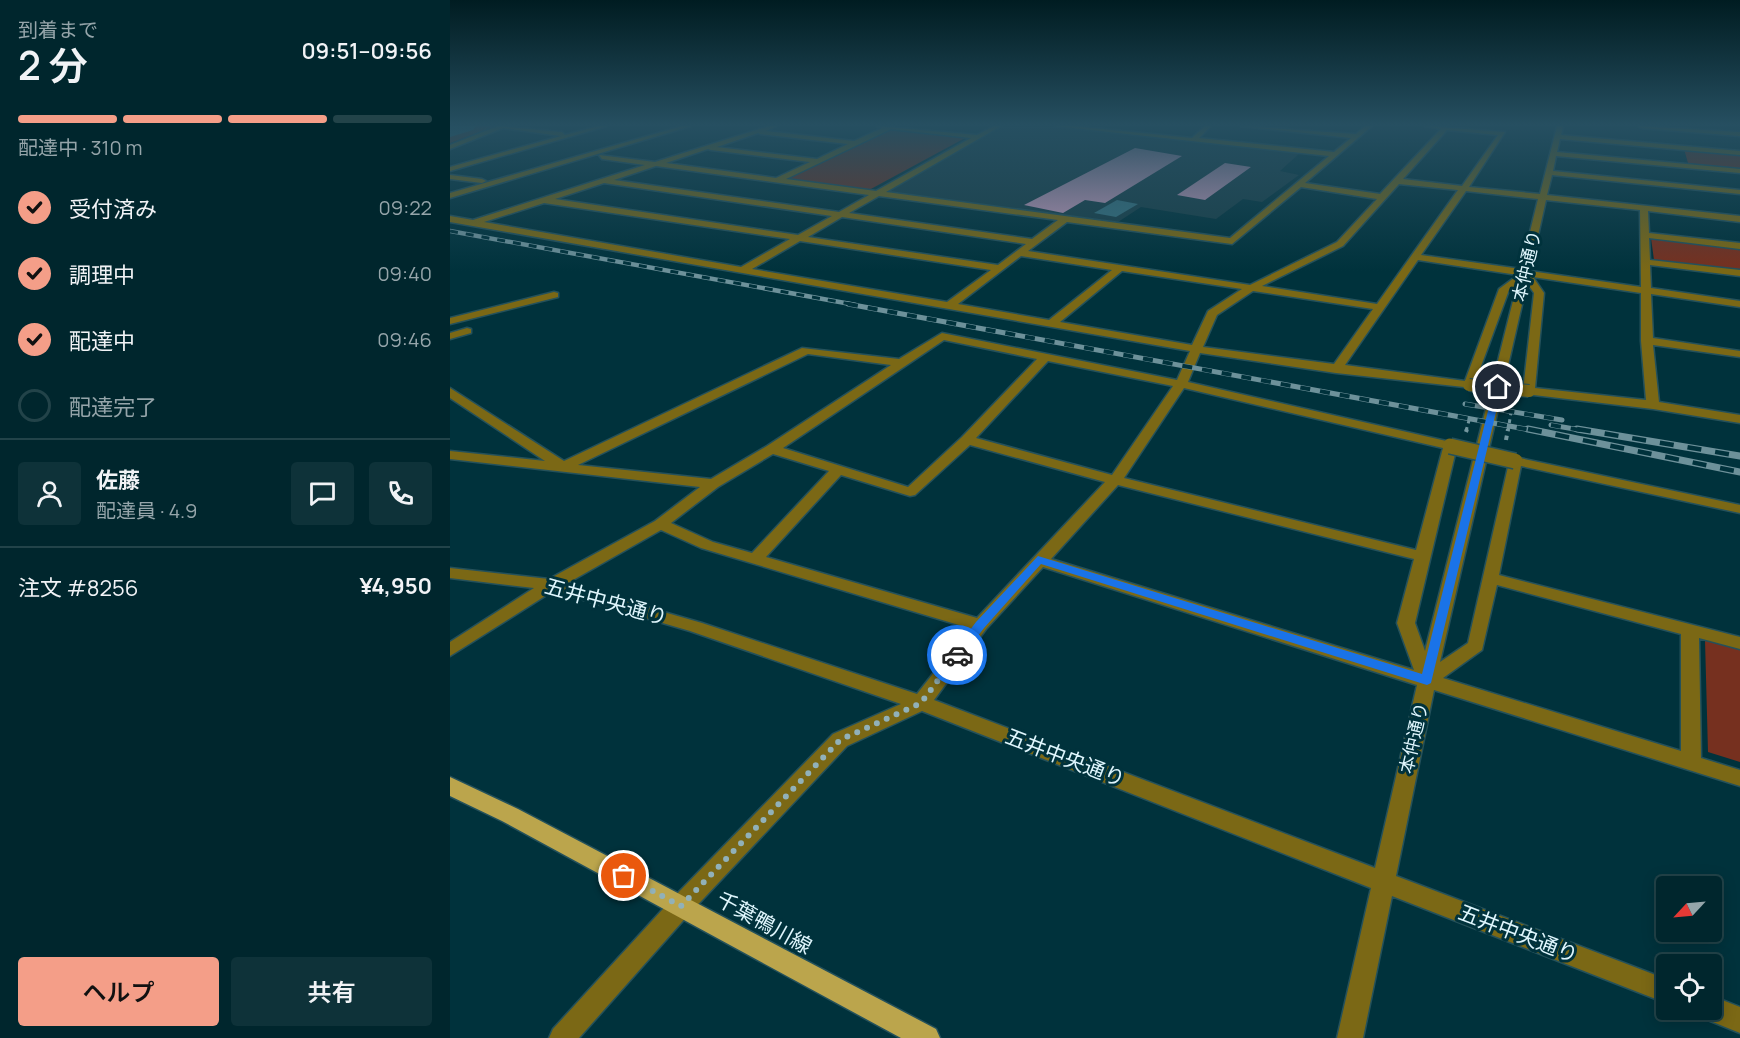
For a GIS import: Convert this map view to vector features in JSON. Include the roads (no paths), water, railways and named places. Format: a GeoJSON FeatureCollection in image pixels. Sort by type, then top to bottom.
{"type":"FeatureCollection","features":[{"type":"Feature","properties":{"kind":"main road","name":"千葉鴨川線"},"geometry":{"type":"LineString","coordinates":[[450,786],[681,906],[927,1038]]}},
{"type":"Feature","properties":{"kind":"street"},"geometry":{"type":"LineString","coordinates":[[450,190],[505,174]]}},
{"type":"Feature","properties":{"kind":"street"},"geometry":{"type":"LineString","coordinates":[[450,196],[523,174]]}},
{"type":"Feature","properties":{"kind":"street"},"geometry":{"type":"LineString","coordinates":[[450,204],[546,174]]}},
{"type":"Feature","properties":{"kind":"street"},"geometry":{"type":"LineString","coordinates":[[473,223],[623,174]]}},
{"type":"Feature","properties":{"kind":"street"},"geometry":{"type":"LineString","coordinates":[[729,174],[1232,241],[1313,174]]}},
{"type":"Feature","properties":{"kind":"street"},"geometry":{"type":"LineString","coordinates":[[776,181],[790,174]]}},
{"type":"Feature","properties":{"kind":"street"},"geometry":{"type":"LineString","coordinates":[[744,269],[912,174]]}},
{"type":"Feature","properties":{"kind":"street"},"geometry":{"type":"LineString","coordinates":[[562,1038],[681,906],[840,740],[921,703],[980,625],[1038,560],[1115,480],[1181,384],[1212,313],[1251,288],[1340,244],[1402,174]]}},
{"type":"Feature","properties":{"kind":"street"},"geometry":{"type":"LineString","coordinates":[[1336,369],[1472,174]]}},
{"type":"Feature","properties":{"kind":"street","name":"本仲通り"},"geometry":{"type":"LineString","coordinates":[[1350,1038],[1427,680],[1551,174]]}},
{"type":"Feature","properties":{"kind":"street"},"geometry":{"type":"LineString","coordinates":[[1565,174],[1740,192]]}},
{"type":"Feature","properties":{"kind":"street"},"geometry":{"type":"LineString","coordinates":[[450,177],[482,181]]}},
{"type":"Feature","properties":{"kind":"street"},"geometry":{"type":"LineString","coordinates":[[603,181],[1034,242]]}},
{"type":"Feature","properties":{"kind":"street"},"geometry":{"type":"LineString","coordinates":[[1396,181],[1740,219]]}},
{"type":"Feature","properties":{"kind":"street"},"geometry":{"type":"LineString","coordinates":[[1301,185],[1381,197]]}},
{"type":"Feature","properties":{"kind":"street"},"geometry":{"type":"LineString","coordinates":[[543,200],[1000,268]]}},
{"type":"Feature","properties":{"kind":"street"},"geometry":{"type":"LineString","coordinates":[[1644,208],[1647,341],[1653,405]]}},
{"type":"Feature","properties":{"kind":"street"},"geometry":{"type":"LineString","coordinates":[[450,219],[1196,349],[1336,369],[1653,405],[1740,419]]}},
{"type":"Feature","properties":{"kind":"street"},"geometry":{"type":"LineString","coordinates":[[950,305],[1065,219]]}},
{"type":"Feature","properties":{"kind":"street"},"geometry":{"type":"LineString","coordinates":[[1644,235],[1740,246]]}},
{"type":"Feature","properties":{"kind":"street"},"geometry":{"type":"LineString","coordinates":[[1020,253],[1378,307]]}},
{"type":"Feature","properties":{"kind":"street"},"geometry":{"type":"LineString","coordinates":[[1414,257],[1740,304]]}},
{"type":"Feature","properties":{"kind":"street"},"geometry":{"type":"LineString","coordinates":[[1645,262],[1740,273]]}},
{"type":"Feature","properties":{"kind":"street"},"geometry":{"type":"LineString","coordinates":[[1052,323],[1120,268]]}},
{"type":"Feature","properties":{"kind":"street"},"geometry":{"type":"LineString","coordinates":[[1469,385],[1504,289],[1526,274]]}},
{"type":"Feature","properties":{"kind":"street"},"geometry":{"type":"LineString","coordinates":[[1526,274],[1539,293],[1529,391]]}},
{"type":"Feature","properties":{"kind":"street"},"geometry":{"type":"LineString","coordinates":[[450,321],[554,295]]}},
{"type":"Feature","properties":{"kind":"street"},"geometry":{"type":"LineString","coordinates":[[450,336],[467,331]]}},
{"type":"Feature","properties":{"kind":"street"},"geometry":{"type":"LineString","coordinates":[[450,650],[551,585],[660,525],[713,484],[772,449],[942,336],[1457,443],[1515,461],[1740,509]]}},
{"type":"Feature","properties":{"kind":"street"},"geometry":{"type":"LineString","coordinates":[[1647,341],[1740,354]]}},
{"type":"Feature","properties":{"kind":"street"},"geometry":{"type":"LineString","coordinates":[[563,467],[806,350],[902,363]]}},
{"type":"Feature","properties":{"kind":"street"},"geometry":{"type":"LineString","coordinates":[[772,449],[910,492],[967,440],[1045,357]]}},
{"type":"Feature","properties":{"kind":"street"},"geometry":{"type":"LineString","coordinates":[[450,392],[563,467]]}},
{"type":"Feature","properties":{"kind":"street"},"geometry":{"type":"LineString","coordinates":[[967,440],[1115,480],[1421,556]]}},
{"type":"Feature","properties":{"kind":"street"},"geometry":{"type":"LineString","coordinates":[[1427,680],[1406,623],[1421,556],[1457,443]]}},
{"type":"Feature","properties":{"kind":"street"},"geometry":{"type":"LineString","coordinates":[[450,455],[713,484]]}},
{"type":"Feature","properties":{"kind":"street"},"geometry":{"type":"LineString","coordinates":[[1427,680],[1476,646],[1515,461]]}},
{"type":"Feature","properties":{"kind":"street"},"geometry":{"type":"LineString","coordinates":[[755,559],[838,470]]}},
{"type":"Feature","properties":{"kind":"street"},"geometry":{"type":"LineString","coordinates":[[660,525],[707,545],[980,625]]}},
{"type":"Feature","properties":{"kind":"street"},"geometry":{"type":"LineString","coordinates":[[1038,560],[1740,778]]}},
{"type":"Feature","properties":{"kind":"street","name":"五井中央通り"},"geometry":{"type":"LineString","coordinates":[[450,573],[551,585],[696,627],[921,703],[1656,987]]}},
{"type":"Feature","properties":{"kind":"street"},"geometry":{"type":"LineString","coordinates":[[1489,578],[1740,643]]}},
{"type":"Feature","properties":{"kind":"street"},"geometry":{"type":"LineString","coordinates":[[1690,630],[1691,763]]}},
{"type":"Feature","properties":{"kind":"street"},"geometry":{"type":"LineString","coordinates":[[1722,1013],[1740,1020]]}},
{"type":"Feature","properties":{"kind":"railway"},"geometry":{"type":"LineString","coordinates":[[450,231],[856,305]]}},
{"type":"Feature","properties":{"kind":"railway"},"geometry":{"type":"LineString","coordinates":[[848,304],[1536,431]]}},
{"type":"Feature","properties":{"kind":"railway"},"geometry":{"type":"LineString","coordinates":[[1465,404],[1562,420]]}},
{"type":"Feature","properties":{"kind":"railway"},"geometry":{"type":"LineString","coordinates":[[1551,425],[1586,431]]}},
{"type":"Feature","properties":{"kind":"railway"},"geometry":{"type":"LineString","coordinates":[[1528,429],[1740,472]]}},
{"type":"Feature","properties":{"kind":"railway"},"geometry":{"type":"LineString","coordinates":[[1577,429],[1740,456]]}}]}
